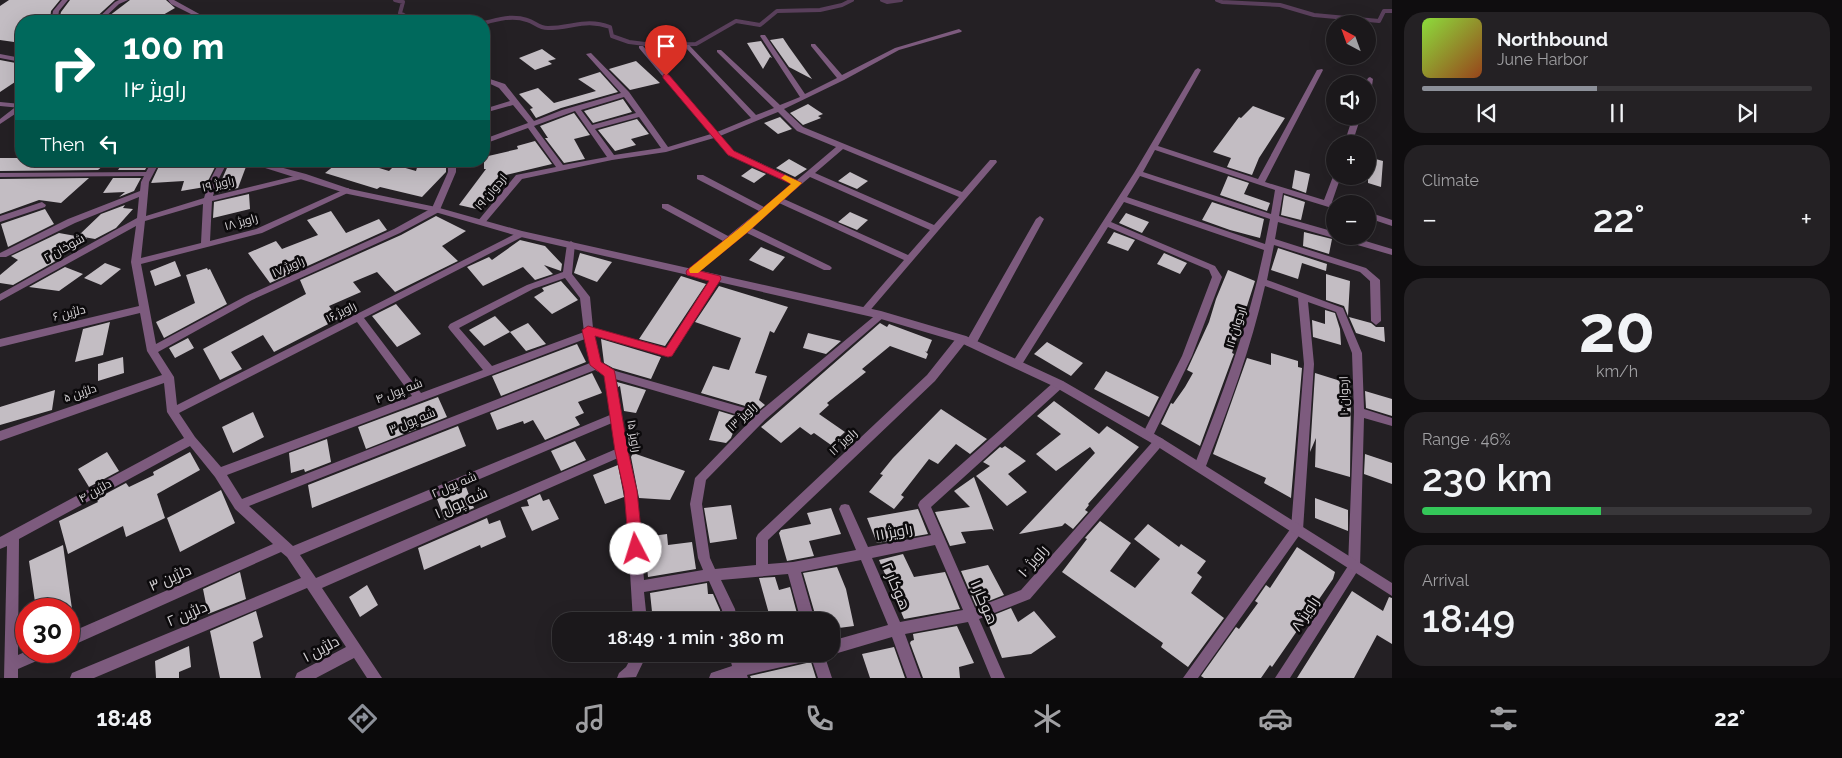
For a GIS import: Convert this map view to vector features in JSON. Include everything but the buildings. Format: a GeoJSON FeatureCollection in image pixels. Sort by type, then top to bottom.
{"type":"FeatureCollection","features":[{"type":"Feature","properties":{"kind":"street"},"geometry":{"type":"LineString","coordinates":[[55,15],[56,11],[65,0]]}},
{"type":"Feature","properties":{"kind":"street"},"geometry":{"type":"LineString","coordinates":[[104,15],[117,3],[125,0]]}},
{"type":"Feature","properties":{"kind":"street"},"geometry":{"type":"LineString","coordinates":[[171,0],[173,3],[197,15]]}},
{"type":"Feature","properties":{"kind":"street"},"geometry":{"type":"LineString","coordinates":[[490,81],[502,86],[562,169],[612,158],[666,150],[716,135],[804,98],[897,49],[959,32]]}},
{"type":"Feature","properties":{"kind":"street"},"geometry":{"type":"LineString","coordinates":[[764,36],[804,98]]}},
{"type":"Feature","properties":{"kind":"street"},"geometry":{"type":"LineString","coordinates":[[813,44],[842,79]]}},
{"type":"Feature","properties":{"kind":"street"},"geometry":{"type":"LineString","coordinates":[[687,46],[756,119]]}},
{"type":"Feature","properties":{"kind":"street"},"geometry":{"type":"LineString","coordinates":[[641,47],[731,153],[797,183]]}},
{"type":"Feature","properties":{"kind":"street"},"geometry":{"type":"LineString","coordinates":[[719,51],[778,110],[800,129],[964,196]]}},
{"type":"Feature","properties":{"kind":"street"},"geometry":{"type":"LineString","coordinates":[[589,54],[626,94],[666,150]]}},
{"type":"Feature","properties":{"kind":"street"},"geometry":{"type":"LineString","coordinates":[[0,56],[15,59]]}},
{"type":"Feature","properties":{"kind":"street"},"geometry":{"type":"LineString","coordinates":[[1017,363],[1138,173],[1198,70]]}},
{"type":"Feature","properties":{"kind":"street"},"geometry":{"type":"LineString","coordinates":[[1260,183],[1320,70]]}},
{"type":"Feature","properties":{"kind":"street"},"geometry":{"type":"LineString","coordinates":[[490,140],[531,124],[626,94]]}},
{"type":"Feature","properties":{"kind":"street"},"geometry":{"type":"LineString","coordinates":[[490,109],[515,102]]}},
{"type":"Feature","properties":{"kind":"street"},"geometry":{"type":"LineString","coordinates":[[0,104],[15,105]]}},
{"type":"Feature","properties":{"kind":"street"},"geometry":{"type":"LineString","coordinates":[[577,109],[612,158]]}},
{"type":"Feature","properties":{"kind":"street"},"geometry":{"type":"LineString","coordinates":[[0,122],[15,111]]}},
{"type":"Feature","properties":{"kind":"street"},"geometry":{"type":"LineString","coordinates":[[591,128],[641,114]]}},
{"type":"Feature","properties":{"kind":"street"},"geometry":{"type":"LineString","coordinates":[[691,272],[842,146]]}},
{"type":"Feature","properties":{"kind":"street"},"geometry":{"type":"LineString","coordinates":[[1153,147],[1279,190],[1326,203]]}},
{"type":"Feature","properties":{"kind":"street"},"geometry":{"type":"LineString","coordinates":[[864,312],[993,162]]}},
{"type":"Feature","properties":{"kind":"street"},"geometry":{"type":"LineString","coordinates":[[153,167],[145,182],[136,262],[152,351],[169,377],[172,412],[190,440],[219,473],[239,505],[288,549],[375,678]]}},
{"type":"Feature","properties":{"kind":"street"},"geometry":{"type":"LineString","coordinates":[[205,245],[207,200],[213,179],[220,167]]}},
{"type":"Feature","properties":{"kind":"street"},"geometry":{"type":"LineString","coordinates":[[270,167],[348,191],[436,210],[521,234],[881,315],[966,341],[1059,384],[1200,466],[1392,590]]}},
{"type":"Feature","properties":{"kind":"street"},"geometry":{"type":"LineString","coordinates":[[436,210],[452,172],[452,167]]}},
{"type":"Feature","properties":{"kind":"street","name":"اردوان ۱۹"},"geometry":{"type":"LineString","coordinates":[[481,222],[520,177],[562,169]]}},
{"type":"Feature","properties":{"kind":"street"},"geometry":{"type":"LineString","coordinates":[[809,173],[935,229]]}},
{"type":"Feature","properties":{"kind":"street"},"geometry":{"type":"LineString","coordinates":[[1138,173],[1326,233]]}},
{"type":"Feature","properties":{"kind":"street"},"geometry":{"type":"LineString","coordinates":[[0,176],[149,174]]}},
{"type":"Feature","properties":{"kind":"street","name":"راویژ ۱۹"},"geometry":{"type":"LineString","coordinates":[[140,220],[207,200],[304,176]]}},
{"type":"Feature","properties":{"kind":"street"},"geometry":{"type":"LineString","coordinates":[[700,177],[765,211]]}},
{"type":"Feature","properties":{"kind":"street","name":"اردوان ۱۲"},"geometry":{"type":"LineString","coordinates":[[1200,466],[1228,396],[1263,282],[1279,190]]}},
{"type":"Feature","properties":{"kind":"street","name":"راویژ ۱۸"},"geometry":{"type":"LineString","coordinates":[[136,262],[260,230],[348,191]]}},
{"type":"Feature","properties":{"kind":"street"},"geometry":{"type":"LineString","coordinates":[[3,255],[34,237],[84,214],[144,194]]}},
{"type":"Feature","properties":{"kind":"street"},"geometry":{"type":"LineString","coordinates":[[1122,198],[1270,245],[1363,270],[1375,280],[1376,321]]}},
{"type":"Feature","properties":{"kind":"street"},"geometry":{"type":"LineString","coordinates":[[778,199],[909,259]]}},
{"type":"Feature","properties":{"kind":"street"},"geometry":{"type":"LineString","coordinates":[[0,219],[42,205]]}},
{"type":"Feature","properties":{"kind":"street"},"geometry":{"type":"LineString","coordinates":[[665,206],[730,241]]}},
{"type":"Feature","properties":{"kind":"street","name":"راویژ ۱۷"},"geometry":{"type":"LineString","coordinates":[[152,351],[249,298],[398,231],[436,210]]}},
{"type":"Feature","properties":{"kind":"street"},"geometry":{"type":"LineString","coordinates":[[1376,218],[1392,223]]}},
{"type":"Feature","properties":{"kind":"street","name":"راویژ ۱۲"},"geometry":{"type":"LineString","coordinates":[[762,570],[762,538],[931,378],[966,341],[1040,219]]}},
{"type":"Feature","properties":{"kind":"street","name":"شوخان ۲"},"geometry":{"type":"LineString","coordinates":[[0,298],[140,220]]}},
{"type":"Feature","properties":{"kind":"street","name":"راویژ ۱۰"},"geometry":{"type":"LineString","coordinates":[[840,645],[896,629],[972,615],[1024,595],[1153,439],[1217,277],[1212,268],[1106,223]]}},
{"type":"Feature","properties":{"kind":"street"},"geometry":{"type":"LineString","coordinates":[[746,228],[827,268]]}},
{"type":"Feature","properties":{"kind":"street","name":"راویژ ۱۶"},"geometry":{"type":"LineString","coordinates":[[172,412],[521,234]]}},
{"type":"Feature","properties":{"kind":"street"},"geometry":{"type":"LineString","coordinates":[[571,244],[567,274],[585,297],[589,332],[596,365],[609,374],[761,417]]}},
{"type":"Feature","properties":{"kind":"street"},"geometry":{"type":"LineString","coordinates":[[1368,245],[1392,252]]}},
{"type":"Feature","properties":{"kind":"street"},"geometry":{"type":"LineString","coordinates":[[490,371],[453,327],[530,287],[567,274]]}},
{"type":"Feature","properties":{"kind":"street"},"geometry":{"type":"LineString","coordinates":[[589,332],[668,353],[716,279]]}},
{"type":"Feature","properties":{"kind":"street","name":"اردوان ۱۰"},"geometry":{"type":"LineString","coordinates":[[1263,282],[1340,310],[1357,353],[1359,412],[1354,567]]}},
{"type":"Feature","properties":{"kind":"street"},"geometry":{"type":"LineString","coordinates":[[1190,678],[1297,530],[1309,364],[1303,296]]}},
{"type":"Feature","properties":{"kind":"street","name":"دلژین ۶"},"geometry":{"type":"LineString","coordinates":[[0,343],[145,308]]}},
{"type":"Feature","properties":{"kind":"street","name":"راویژ ۱۳"},"geometry":{"type":"LineString","coordinates":[[728,612],[704,558],[696,504],[701,478],[761,417],[881,315]]}},
{"type":"Feature","properties":{"kind":"street"},"geometry":{"type":"LineString","coordinates":[[358,317],[419,398]]}},
{"type":"Feature","properties":{"kind":"street","name":"شه پول ۴"},"geometry":{"type":"LineString","coordinates":[[219,473],[589,332]]}},
{"type":"Feature","properties":{"kind":"street","name":"شه پول ۳"},"geometry":{"type":"LineString","coordinates":[[239,505],[596,365]]}},
{"type":"Feature","properties":{"kind":"street","name":"راویژ ۱۵"},"geometry":{"type":"LineString","coordinates":[[609,374],[631,491],[640,612]]}},
{"type":"Feature","properties":{"kind":"street","name":"دلژین ۵"},"geometry":{"type":"LineString","coordinates":[[0,436],[169,377]]}},
{"type":"Feature","properties":{"kind":"street","name":"راویژ ۱۱"},"geometry":{"type":"LineString","coordinates":[[639,587],[711,575],[793,568],[939,539],[924,505],[1059,384]]}},
{"type":"Feature","properties":{"kind":"street"},"geometry":{"type":"LineString","coordinates":[[1359,412],[1392,422]]}},
{"type":"Feature","properties":{"kind":"street","name":"شه پول ۲"},"geometry":{"type":"LineString","coordinates":[[288,549],[616,417]]}},
{"type":"Feature","properties":{"kind":"street","name":"دلژین ۴"},"geometry":{"type":"LineString","coordinates":[[0,543],[190,440]]}},
{"type":"Feature","properties":{"kind":"street","name":"شه پول ۱"},"geometry":{"type":"LineString","coordinates":[[312,583],[622,451]]}},
{"type":"Feature","properties":{"kind":"street","name":"هوکار ۲"},"geometry":{"type":"LineString","coordinates":[[845,509],[896,629],[914,678]]}},
{"type":"Feature","properties":{"kind":"street"},"geometry":{"type":"LineString","coordinates":[[12,671],[13,536]]}},
{"type":"Feature","properties":{"kind":"street","name":"هوکار ۱"},"geometry":{"type":"LineString","coordinates":[[939,539],[998,678]]}},
{"type":"Feature","properties":{"kind":"street","name":"دلژین ۳"},"geometry":{"type":"LineString","coordinates":[[80,635],[288,549]]}},
{"type":"Feature","properties":{"kind":"street","name":"راویژ ۸"},"geometry":{"type":"LineString","coordinates":[[1282,678],[1354,567]]}},
{"type":"Feature","properties":{"kind":"street"},"geometry":{"type":"LineString","coordinates":[[793,568],[805,612]]}},
{"type":"Feature","properties":{"kind":"street","name":"دلژین ۲"},"geometry":{"type":"LineString","coordinates":[[77,678],[312,583]]}},
{"type":"Feature","properties":{"kind":"street","name":"دلژین ۱"},"geometry":{"type":"LineString","coordinates":[[302,678],[355,650]]}},
{"type":"Feature","properties":{"kind":"street"},"geometry":{"type":"LineString","coordinates":[[624,678],[631,672],[636,662]]}},
{"type":"Feature","properties":{"kind":"street"},"geometry":{"type":"LineString","coordinates":[[716,678],[740,674],[783,662]]}},
{"type":"Feature","properties":{"kind":"street"},"geometry":{"type":"LineString","coordinates":[[820,662],[825,678]]}},
{"type":"Feature","properties":{"kind":"street"},"geometry":{"type":"LineString","coordinates":[[12,671],[24,663]]}},
{"type":"Feature","properties":{"kind":"waterway"},"geometry":{"type":"LineString","coordinates":[[395,0],[403,2],[400,13],[403,15]]}},
{"type":"Feature","properties":{"kind":"waterway"},"geometry":{"type":"LineString","coordinates":[[490,22],[511,18],[522,19],[548,28],[594,23],[610,27],[612,36],[629,42],[653,45],[696,44],[736,21],[760,25],[777,11],[820,10],[842,5],[852,0]]}},
{"type":"Feature","properties":{"kind":"waterway"},"geometry":{"type":"LineString","coordinates":[[882,0],[887,2],[901,0]]}},
{"type":"Feature","properties":{"kind":"waterway"},"geometry":{"type":"LineString","coordinates":[[1217,0],[1222,2],[1280,5],[1314,15],[1379,21],[1384,11],[1392,11]]}},
{"type":"Feature","properties":{"kind":"slow traffic"},"geometry":{"type":"LineString","coordinates":[[694,270],[797,183],[785,178]]}},
{"type":"Feature","properties":{"kind":"route"},"geometry":{"type":"LineString","coordinates":[[636,549],[631,491],[609,374],[596,365],[588,330],[668,353],[716,279],[691,272],[746,228],[797,183],[731,153],[666,76]]}}]}
